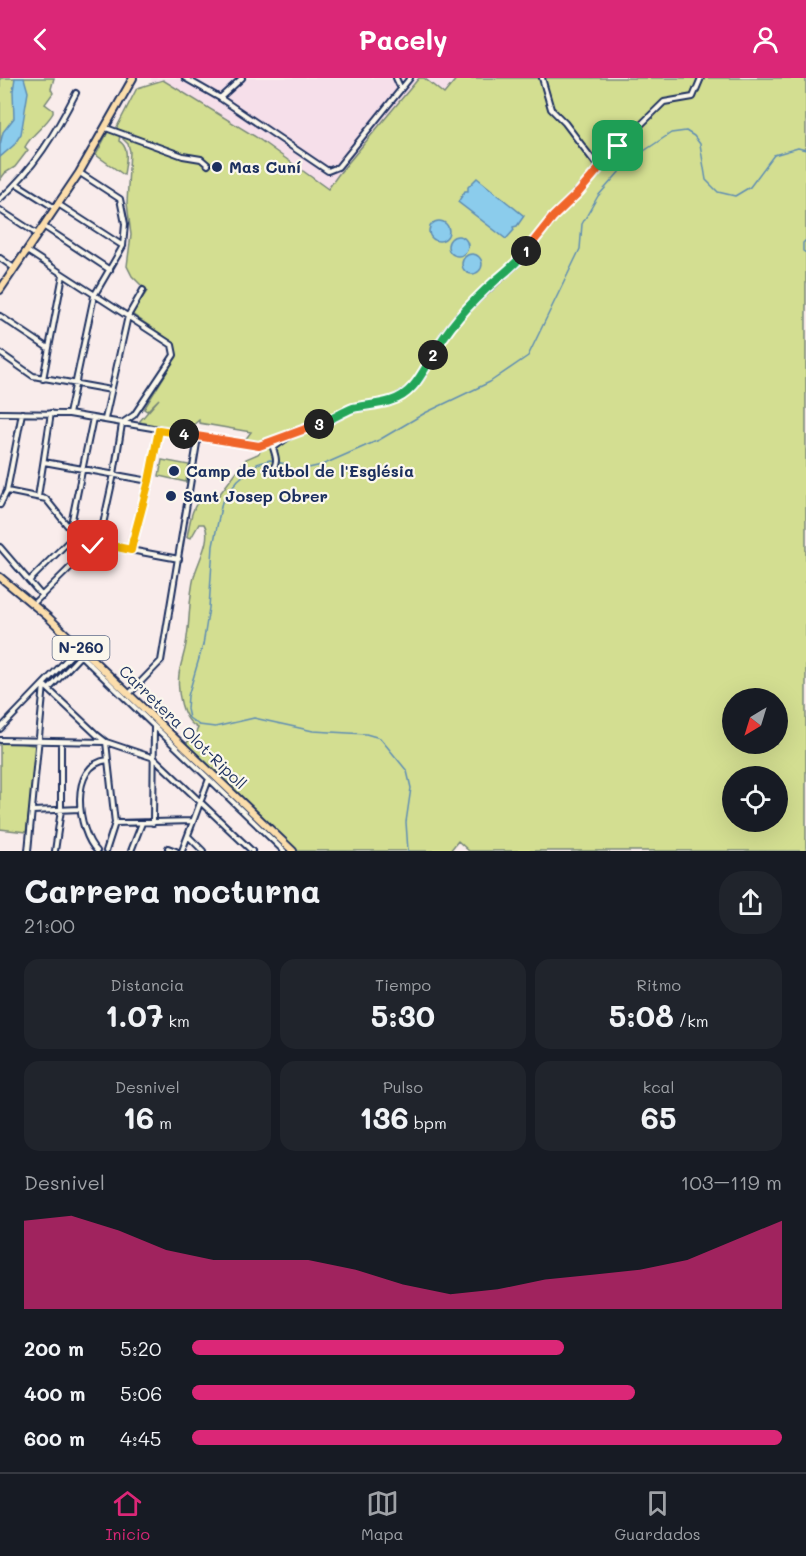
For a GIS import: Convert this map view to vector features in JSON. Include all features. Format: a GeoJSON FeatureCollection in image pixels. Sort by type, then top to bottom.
{"type":"FeatureCollection","features":[{"type":"Feature","properties":{"kind":"main road"},"geometry":{"type":"LineString","coordinates":[[0,290],[79,173],[131,80]]}},
{"type":"Feature","properties":{"kind":"main road","name":"Carretera Olot-Ripoll"},"geometry":{"type":"LineString","coordinates":[[0,577],[33,604],[293,851]]}},
{"type":"Feature","properties":{"kind":"street"},"geometry":{"type":"LineString","coordinates":[[185,78],[220,98],[328,171],[338,167],[410,78]]}},
{"type":"Feature","properties":{"kind":"street"},"geometry":{"type":"LineString","coordinates":[[220,98],[242,78]]}},
{"type":"Feature","properties":{"kind":"street"},"geometry":{"type":"LineString","coordinates":[[396,78],[401,89]]}},
{"type":"Feature","properties":{"kind":"street"},"geometry":{"type":"LineString","coordinates":[[542,78],[545,95],[551,109],[565,123],[599,168]]}},
{"type":"Feature","properties":{"kind":"street"},"geometry":{"type":"LineString","coordinates":[[0,413],[69,414],[259,446],[328,421],[351,409],[390,402],[413,387],[445,333],[458,317],[515,265],[553,217],[579,192],[618,146],[664,102],[693,97],[701,78]]}},
{"type":"Feature","properties":{"kind":"street"},"geometry":{"type":"LineString","coordinates":[[0,199],[17,184],[58,126],[76,93]]}},
{"type":"Feature","properties":{"kind":"street"},"geometry":{"type":"LineString","coordinates":[[105,127],[183,156],[201,159],[208,165]]}},
{"type":"Feature","properties":{"kind":"street"},"geometry":{"type":"LineString","coordinates":[[69,414],[94,296],[123,246],[125,224],[120,199],[79,173]]}},
{"type":"Feature","properties":{"kind":"street"},"geometry":{"type":"LineString","coordinates":[[17,184],[123,246]]}},
{"type":"Feature","properties":{"kind":"street"},"geometry":{"type":"LineString","coordinates":[[0,210],[37,234]]}},
{"type":"Feature","properties":{"kind":"street"},"geometry":{"type":"LineString","coordinates":[[43,226],[110,270]]}},
{"type":"Feature","properties":{"kind":"street"},"geometry":{"type":"LineString","coordinates":[[27,250],[94,296],[166,340],[172,345],[174,355],[134,415],[122,424],[100,538],[33,604]]}},
{"type":"Feature","properties":{"kind":"street"},"geometry":{"type":"LineString","coordinates":[[0,258],[14,268]]}},
{"type":"Feature","properties":{"kind":"street"},"geometry":{"type":"LineString","coordinates":[[43,379],[63,275]]}},
{"type":"Feature","properties":{"kind":"street"},"geometry":{"type":"LineString","coordinates":[[105,419],[128,316],[143,290]]}},
{"type":"Feature","properties":{"kind":"street"},"geometry":{"type":"LineString","coordinates":[[0,316],[48,348]]}},
{"type":"Feature","properties":{"kind":"street"},"geometry":{"type":"LineString","coordinates":[[0,353],[33,376],[111,390]]}},
{"type":"Feature","properties":{"kind":"street"},"geometry":{"type":"LineString","coordinates":[[0,506],[7,491],[22,413]]}},
{"type":"Feature","properties":{"kind":"street"},"geometry":{"type":"LineString","coordinates":[[38,497],[51,413]]}},
{"type":"Feature","properties":{"kind":"street"},"geometry":{"type":"LineString","coordinates":[[70,530],[93,418]]}},
{"type":"Feature","properties":{"kind":"street"},"geometry":{"type":"LineString","coordinates":[[131,550],[149,481],[159,430]]}},
{"type":"Feature","properties":{"kind":"street"},"geometry":{"type":"LineString","coordinates":[[270,471],[276,465],[273,448],[294,433]]}},
{"type":"Feature","properties":{"kind":"street"},"geometry":{"type":"LineString","coordinates":[[129,694],[161,661],[198,437]]}},
{"type":"Feature","properties":{"kind":"street"},"geometry":{"type":"LineString","coordinates":[[44,462],[82,467],[149,481]]}},
{"type":"Feature","properties":{"kind":"street"},"geometry":{"type":"LineString","coordinates":[[7,491],[45,499],[75,535],[93,546],[103,544],[179,559]]}},
{"type":"Feature","properties":{"kind":"street"},"geometry":{"type":"LineString","coordinates":[[29,581],[75,535]]}},
{"type":"Feature","properties":{"kind":"street"},"geometry":{"type":"LineString","coordinates":[[0,547],[42,596]]}},
{"type":"Feature","properties":{"kind":"street"},"geometry":{"type":"LineString","coordinates":[[0,729],[77,648],[81,655],[284,851]]}},
{"type":"Feature","properties":{"kind":"street"},"geometry":{"type":"LineString","coordinates":[[49,689],[81,655]]}},
{"type":"Feature","properties":{"kind":"street"},"geometry":{"type":"LineString","coordinates":[[44,685],[106,742],[115,823],[106,851]]}},
{"type":"Feature","properties":{"kind":"street"},"geometry":{"type":"LineString","coordinates":[[28,851],[44,685]]}},
{"type":"Feature","properties":{"kind":"street"},"geometry":{"type":"LineString","coordinates":[[153,823],[154,726]]}},
{"type":"Feature","properties":{"kind":"street"},"geometry":{"type":"LineString","coordinates":[[0,740],[106,742],[154,758],[252,851]]}},
{"type":"Feature","properties":{"kind":"street"},"geometry":{"type":"LineString","coordinates":[[55,851],[61,810],[61,742]]}},
{"type":"Feature","properties":{"kind":"street"},"geometry":{"type":"LineString","coordinates":[[97,851],[86,837],[79,795],[82,783],[93,767],[103,760],[108,760]]}},
{"type":"Feature","properties":{"kind":"street"},"geometry":{"type":"LineString","coordinates":[[182,851],[209,780]]}},
{"type":"Feature","properties":{"kind":"street"},"geometry":{"type":"LineString","coordinates":[[32,811],[80,809]]}},
{"type":"Feature","properties":{"kind":"street"},"geometry":{"type":"LineString","coordinates":[[115,823],[193,821]]}},
{"type":"Feature","properties":{"kind":"street"},"geometry":{"type":"LineString","coordinates":[[131,851],[142,823]]}},
{"type":"Feature","properties":{"kind":"street"},"geometry":{"type":"LineString","coordinates":[[188,836],[203,851]]}},
{"type":"Feature","properties":{"kind":"street"},"geometry":{"type":"LineString","coordinates":[[168,848],[176,851]]}},
{"type":"Feature","properties":{"kind":"shaded area"},"geometry":{"type":"Polygon","coordinates":[[[151,78],[457,78],[359,197],[340,198],[238,125],[163,81],[153,85],[151,78]]]}},
{"type":"Feature","properties":{"kind":"green space"},"geometry":{"type":"Polygon","coordinates":[[[0,78],[54,78],[51,89],[53,93],[45,104],[53,110],[53,113],[28,142],[25,147],[28,150],[15,167],[5,173],[0,180],[0,78]]]}},
{"type":"Feature","properties":{"kind":"green space"},"geometry":{"type":"Polygon","coordinates":[[[419,78],[424,78],[444,94],[457,78],[806,78],[806,851],[469,851],[458,841],[450,851],[287,851],[181,750],[198,728],[192,724],[184,712],[179,681],[192,585],[207,536],[204,524],[199,524],[191,538],[187,537],[192,516],[195,506],[202,497],[219,495],[246,459],[258,454],[263,448],[261,442],[245,440],[251,432],[199,423],[199,420],[186,431],[139,422],[159,399],[147,411],[144,409],[176,357],[174,343],[132,314],[147,291],[132,276],[127,266],[131,235],[127,203],[130,151],[123,139],[123,133],[117,130],[117,127],[137,88],[163,80],[256,137],[328,189],[419,78]]]}},
{"type":"Feature","properties":{"kind":"green space"},"geometry":{"type":"Polygon","coordinates":[[[111,130],[120,135],[119,141],[125,148],[124,175],[96,155],[111,130]]]}},
{"type":"Feature","properties":{"kind":"green space","name":"Camp de futbol de l'Església"},"geometry":{"type":"Polygon","coordinates":[[[162,460],[189,465],[186,482],[159,476],[162,460]]]}},
{"type":"Feature","properties":{"kind":"green space"},"geometry":{"type":"Polygon","coordinates":[[[0,740],[39,746],[26,832],[0,829],[0,740]]]}},
{"type":"Feature","properties":{"kind":"water"},"geometry":{"type":"Polygon","coordinates":[[[15,78],[24,78],[28,92],[21,134],[14,145],[0,157],[3,132],[14,118],[15,78]]]}},
{"type":"Feature","properties":{"kind":"water"},"geometry":{"type":"Polygon","coordinates":[[[477,178],[524,216],[517,226],[513,227],[514,230],[506,239],[458,202],[477,178]]]}},
{"type":"Feature","properties":{"kind":"water"},"geometry":{"type":"Polygon","coordinates":[[[439,221],[446,224],[449,231],[446,238],[439,241],[432,238],[429,231],[432,224],[439,221]]]}},
{"type":"Feature","properties":{"kind":"water"},"geometry":{"type":"Polygon","coordinates":[[[458,236],[465,239],[468,246],[465,253],[458,256],[451,253],[448,246],[451,239],[458,236]]]}},
{"type":"Feature","properties":{"kind":"water"},"geometry":{"type":"Polygon","coordinates":[[[472,254],[479,257],[482,264],[479,271],[472,274],[465,271],[462,264],[465,257],[472,254]]]}},
{"type":"Feature","properties":{"kind":"waterway"},"geometry":{"type":"LineString","coordinates":[[408,851],[406,822],[411,788],[407,771],[380,738],[366,734],[313,731],[254,718],[215,727],[199,725],[189,718],[188,696],[203,645],[209,608],[213,546],[222,502],[238,480],[257,464],[270,460],[285,464],[295,471],[322,465],[379,440],[425,413],[490,382],[528,356],[580,249],[582,224],[598,196],[629,161],[671,133],[686,131],[694,136],[700,144],[706,180],[718,192],[735,196],[750,187],[774,155],[798,148],[806,150]]}},
{"type":"Feature","properties":{"kind":"waterway"},"geometry":{"type":"LineString","coordinates":[[806,240],[803,243],[803,251],[806,253]]}},
{"type":"Feature","properties":{"kind":"place","name":"Mas Cuní"},"geometry":{"type":"Point","coordinates":[217,167]}},
{"type":"Feature","properties":{"kind":"place","name":"Camp de futbol de l'Església"},"geometry":{"type":"Point","coordinates":[174,471]}},
{"type":"Feature","properties":{"kind":"place","name":"Sant Josep Obrer"},"geometry":{"type":"Point","coordinates":[171,496]}},
{"type":"Feature","properties":{"kind":"route"},"geometry":{"type":"LineString","coordinates":[[93,546],[103,544],[131,550],[149,481],[159,430],[259,446],[328,421],[351,409],[390,402],[413,387],[445,333],[458,317],[515,265],[553,217],[593,177],[618,146]]}}]}
